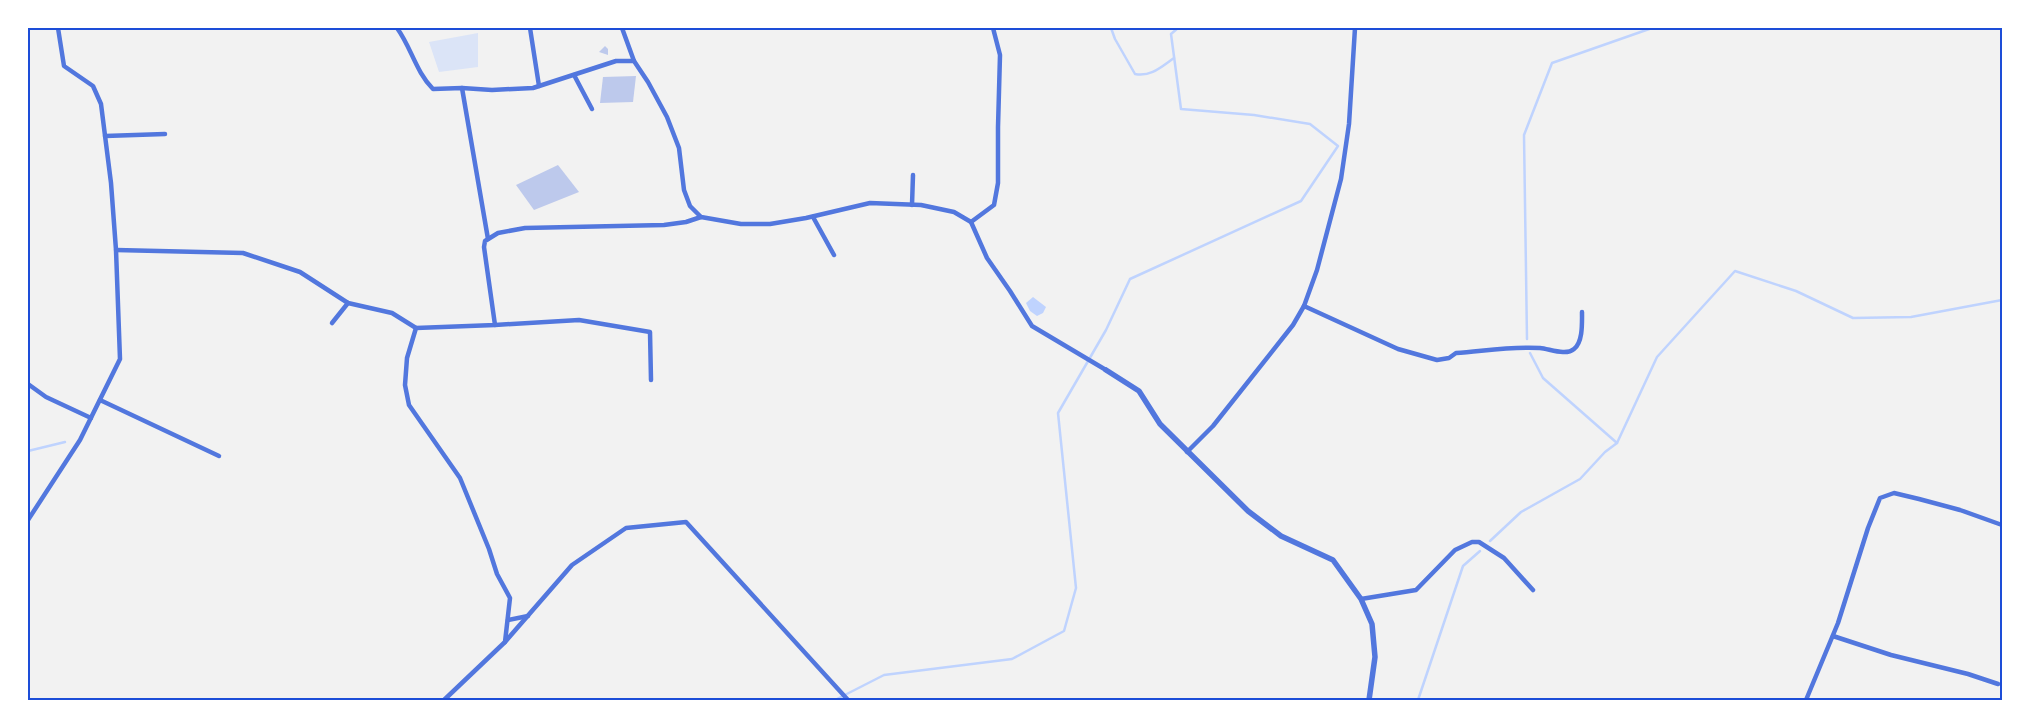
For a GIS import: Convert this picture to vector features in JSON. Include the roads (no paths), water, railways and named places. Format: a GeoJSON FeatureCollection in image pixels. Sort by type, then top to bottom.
{"type":"FeatureCollection","features":[{"type":"Feature","properties":{"kind":"street"},"geometry":{"type":"LineString","coordinates":[[28,520],[80,440],[120,359],[116,250],[101,104],[93,86],[64,66],[58,28]]}},
{"type":"Feature","properties":{"kind":"street"},"geometry":{"type":"LineString","coordinates":[[397,28],[404,36],[426,82],[433,89],[492,90],[533,88],[616,61],[634,61]]}},
{"type":"Feature","properties":{"kind":"street"},"geometry":{"type":"LineString","coordinates":[[530,28],[539,86]]}},
{"type":"Feature","properties":{"kind":"street"},"geometry":{"type":"LineString","coordinates":[[622,28],[634,61],[667,117],[679,148],[684,190],[690,206],[701,217]]}},
{"type":"Feature","properties":{"kind":"street"},"geometry":{"type":"LineString","coordinates":[[971,222],[994,205],[998,183],[1000,55],[993,28]]}},
{"type":"Feature","properties":{"kind":"street"},"geometry":{"type":"LineString","coordinates":[[1188,452],[1213,426],[1293,325],[1304,306],[1317,270],[1341,179],[1349,124],[1355,28]]}},
{"type":"Feature","properties":{"kind":"street"},"geometry":{"type":"LineString","coordinates":[[574,75],[592,109]]}},
{"type":"Feature","properties":{"kind":"street"},"geometry":{"type":"LineString","coordinates":[[462,88],[488,239]]}},
{"type":"Feature","properties":{"kind":"street"},"geometry":{"type":"LineString","coordinates":[[105,136],[165,134]]}},
{"type":"Feature","properties":{"kind":"street"},"geometry":{"type":"LineString","coordinates":[[912,205],[914,175]]}},
{"type":"Feature","properties":{"kind":"street"},"geometry":{"type":"LineString","coordinates":[[495,326],[484,247],[485,241],[498,233],[524,228],[664,225],[686,222],[701,217],[741,224],[770,224],[813,217],[870,203],[912,205],[954,212],[971,222],[986,258],[1032,326],[1139,391],[1160,424],[1248,511],[1281,536],[1333,560],[1361,599],[1372,624],[1375,658],[1369,700]]}},
{"type":"Feature","properties":{"kind":"street"},"geometry":{"type":"LineString","coordinates":[[813,217],[834,255]]}},
{"type":"Feature","properties":{"kind":"street"},"geometry":{"type":"LineString","coordinates":[[116,250],[244,253],[300,272],[348,303],[392,313],[416,328],[495,326],[579,320],[650,332],[652,380]]}},
{"type":"Feature","properties":{"kind":"street"},"geometry":{"type":"LineString","coordinates":[[332,323],[348,303]]}},
{"type":"Feature","properties":{"kind":"street"},"geometry":{"type":"LineString","coordinates":[[1304,306],[1398,349],[1436,360],[1449,358],[1456,353],[1513,349],[1541,348],[1572,351],[1576,348],[1579,340],[1582,312]]}},
{"type":"Feature","properties":{"kind":"street"},"geometry":{"type":"LineString","coordinates":[[416,328],[407,358],[405,385],[409,405],[460,478],[489,549],[497,574],[510,598],[505,642]]}},
{"type":"Feature","properties":{"kind":"street"},"geometry":{"type":"LineString","coordinates":[[28,384],[46,397],[91,418]]}},
{"type":"Feature","properties":{"kind":"street"},"geometry":{"type":"LineString","coordinates":[[100,400],[219,456]]}},
{"type":"Feature","properties":{"kind":"street"},"geometry":{"type":"LineString","coordinates":[[1806,700],[1833,636],[1868,528],[1880,498],[1894,494],[1919,499],[1960,510],[2002,525]]}},
{"type":"Feature","properties":{"kind":"street"},"geometry":{"type":"LineString","coordinates":[[444,700],[505,642],[572,565],[626,528],[686,522],[848,700]]}},
{"type":"Feature","properties":{"kind":"street"},"geometry":{"type":"LineString","coordinates":[[1361,599],[1416,590],[1455,550],[1472,542],[1480,542],[1504,558],[1533,590]]}},
{"type":"Feature","properties":{"kind":"street"},"geometry":{"type":"LineString","coordinates":[[508,620],[528,616]]}},
{"type":"Feature","properties":{"kind":"street"},"geometry":{"type":"LineString","coordinates":[[1833,636],[1891,655],[1968,674],[1998,684]]}},
{"type":"Feature","properties":{"kind":"water"},"geometry":{"type":"Polygon","coordinates":[[[1033,297],[1046,307],[1043,313],[1037,316],[1030,311],[1026,303],[1033,297]]]}},
{"type":"Feature","properties":{"kind":"waterway"},"geometry":{"type":"LineString","coordinates":[[1111,28],[1115,39],[1135,74],[1151,73],[1174,58]]}},
{"type":"Feature","properties":{"kind":"waterway"},"geometry":{"type":"LineString","coordinates":[[835,700],[884,675],[1012,659],[1064,631],[1076,588],[1058,413],[1106,330],[1130,279],[1301,201],[1338,146],[1310,124],[1254,115],[1181,109],[1171,34],[1178,28]]}},
{"type":"Feature","properties":{"kind":"waterway"},"geometry":{"type":"LineString","coordinates":[[1527,339],[1524,135],[1552,63],[1652,28]]}},
{"type":"Feature","properties":{"kind":"waterway"},"geometry":{"type":"LineString","coordinates":[[1617,443],[1657,357],[1735,271],[1796,291],[1853,318],[1911,317],[2002,300]]}},
{"type":"Feature","properties":{"kind":"waterway"},"geometry":{"type":"LineString","coordinates":[[1490,541],[1521,512],[1580,479],[1605,452],[1617,443],[1543,378],[1530,353]]}},
{"type":"Feature","properties":{"kind":"waterway"},"geometry":{"type":"LineString","coordinates":[[28,451],[65,442]]}},
{"type":"Feature","properties":{"kind":"waterway"},"geometry":{"type":"LineString","coordinates":[[1418,700],[1463,566],[1480,551]]}}]}
